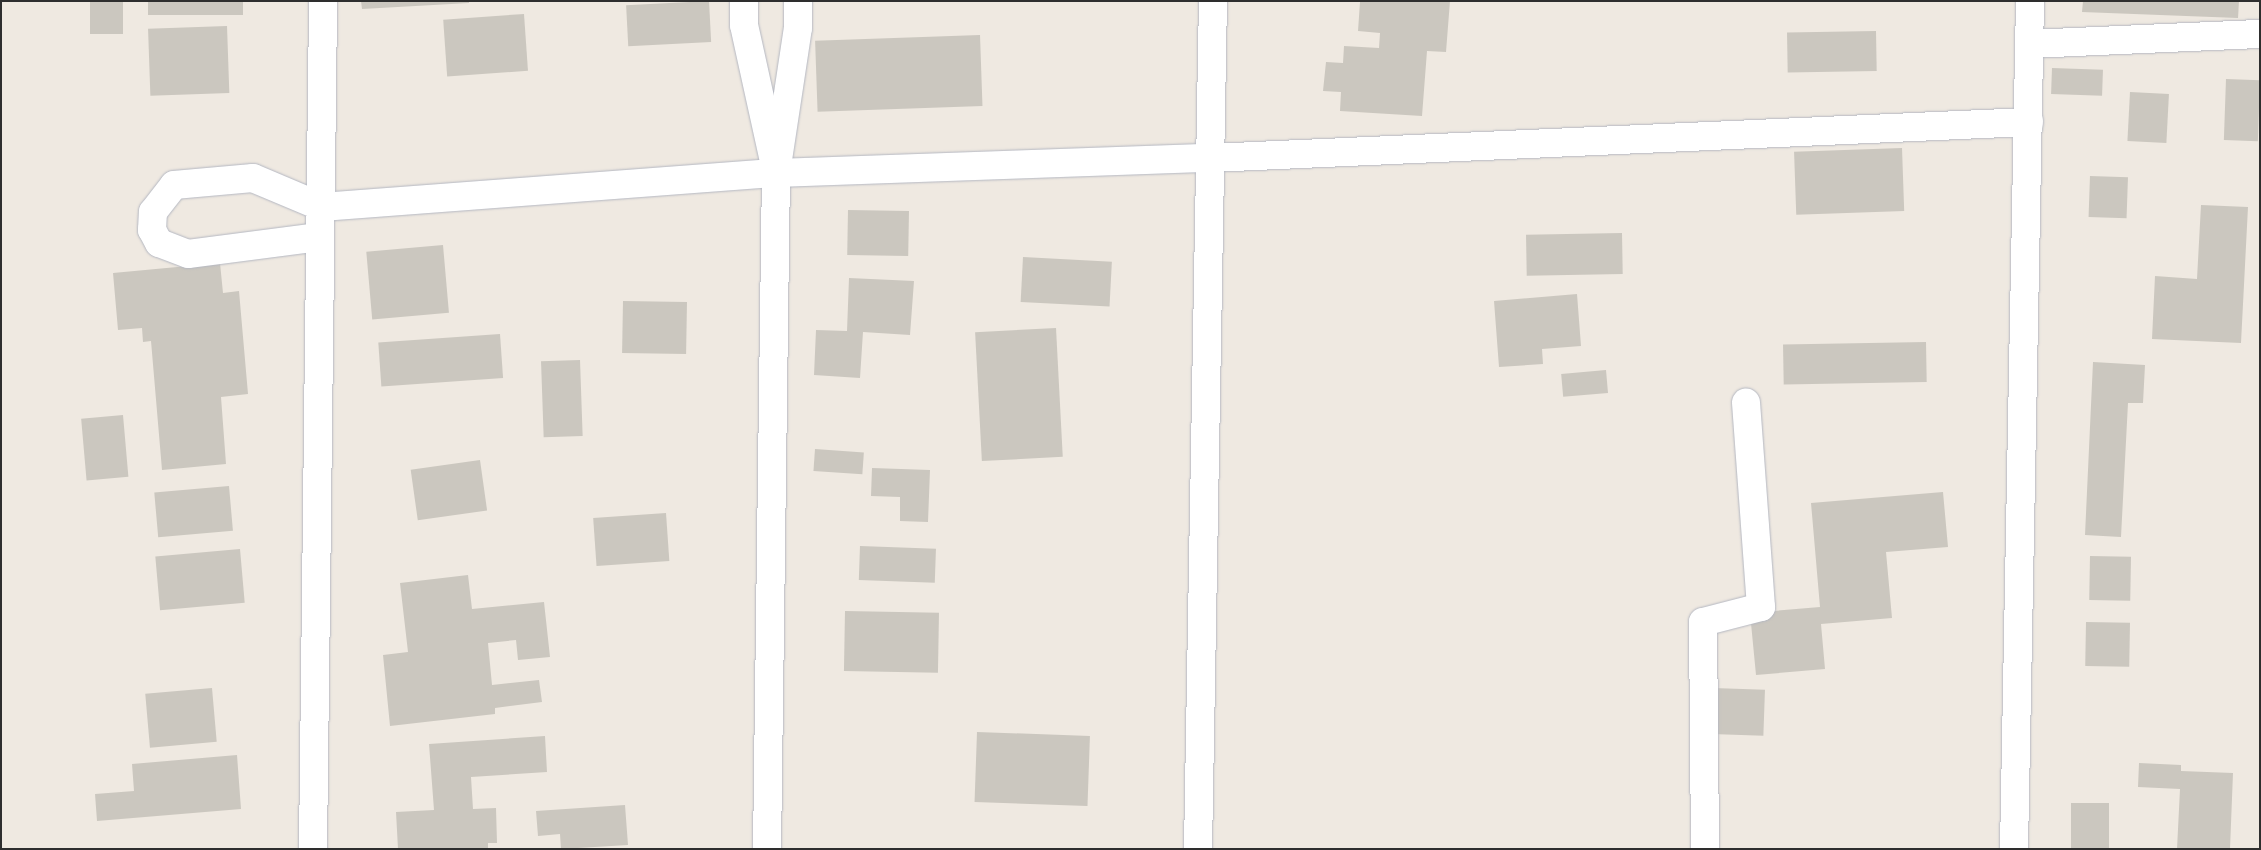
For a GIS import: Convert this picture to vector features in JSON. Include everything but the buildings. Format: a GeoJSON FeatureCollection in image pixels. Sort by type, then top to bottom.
{"type":"FeatureCollection","features":[{"type":"Feature","properties":{"kind":"street"},"geometry":{"type":"LineString","coordinates":[[313,849],[323,1]]}},
{"type":"Feature","properties":{"kind":"street"},"geometry":{"type":"LineString","coordinates":[[744,1],[744,25],[776,173]]}},
{"type":"Feature","properties":{"kind":"street"},"geometry":{"type":"LineString","coordinates":[[766,849],[776,173],[798,28],[798,1]]}},
{"type":"Feature","properties":{"kind":"street"},"geometry":{"type":"LineString","coordinates":[[1198,849],[1213,1]]}},
{"type":"Feature","properties":{"kind":"street"},"geometry":{"type":"LineString","coordinates":[[2014,849],[2030,1]]}},
{"type":"Feature","properties":{"kind":"street"},"geometry":{"type":"LineString","coordinates":[[2029,44],[2260,34]]}},
{"type":"Feature","properties":{"kind":"street"},"geometry":{"type":"LineString","coordinates":[[319,237],[188,254],[159,242],[152,230],[153,212],[174,185],[254,178],[322,206],[776,173],[1210,158],[2029,122]]}},
{"type":"Feature","properties":{"kind":"street"},"geometry":{"type":"LineString","coordinates":[[1705,849],[1703,622],[1761,608],[1746,403]]}}]}
